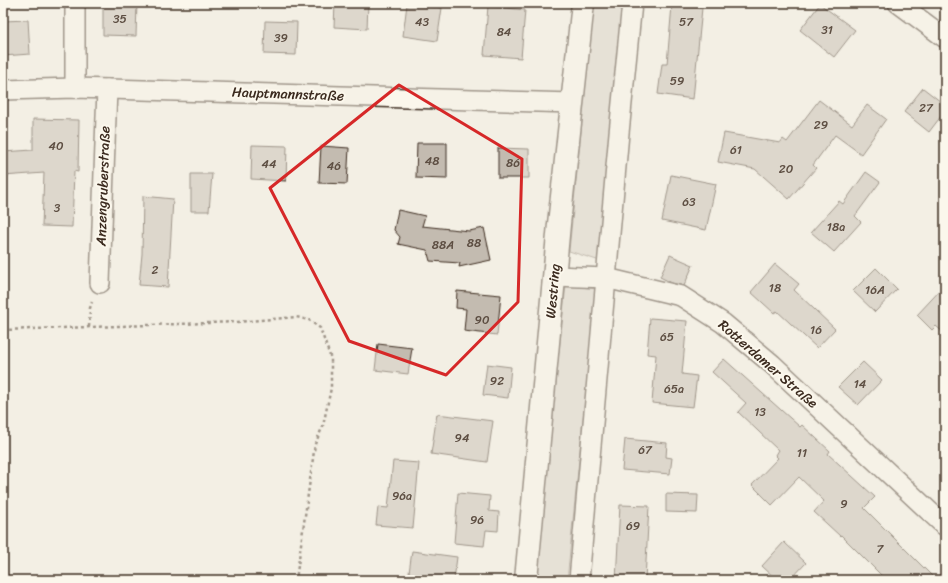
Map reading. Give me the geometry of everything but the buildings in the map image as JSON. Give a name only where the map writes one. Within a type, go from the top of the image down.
[{"type":"street","points":[[74,88],[75,3]]},
{"type":"street","name":"Westring","points":[[526,580],[559,224],[583,3]]},
{"type":"street","points":[[579,580],[632,3]]},
{"type":"street","points":[[898,3],[945,38]]},
{"type":"street","name":"Hauptmannstraße","points":[[3,90],[74,88],[573,103]]},
{"type":"street","name":"Anzengruberstraße","points":[[100,283],[107,89]]},
{"type":"street","name":"Rotterdamer Straße","points":[[555,276],[606,278],[681,296],[724,323],[772,364],[945,526]]},
{"type":"path","points":[[89,327],[90,308],[100,283]]},
{"type":"path","points":[[3,330],[237,322],[296,317],[310,320],[320,328],[331,359],[331,388],[324,426],[315,444],[296,580]]},
{"type":"highlighted area","points":[[399,85],[522,159],[518,302],[446,375],[349,341],[270,188]]},
{"type":"shaded area","points":[[594,3],[622,3],[600,261],[569,251]]},
{"type":"shaded area","points":[[566,285],[596,289],[567,580],[535,580]]}]
